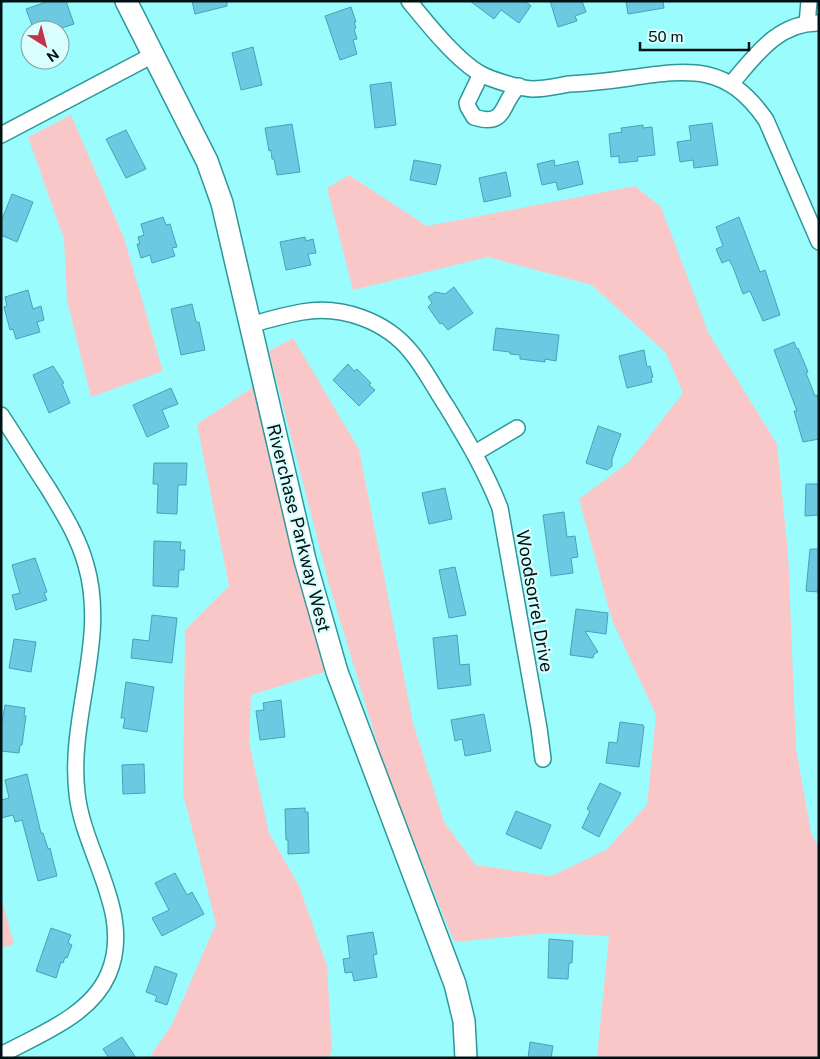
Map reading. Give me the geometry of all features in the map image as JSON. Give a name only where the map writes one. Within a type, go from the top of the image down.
[{"type":"street","name":"Riverchase Parkway West","points":[[126,1],[207,161],[215,181],[228,225],[304,560],[337,672],[455,984],[464,1021],[466,1058]]},
{"type":"street","points":[[409,1],[438,35],[481,74],[530,89],[552,88],[687,71],[701,73],[731,84],[747,96],[766,120],[819,242]]},
{"type":"street","points":[[731,84],[769,41],[782,32],[813,24],[809,1]]},
{"type":"street","points":[[1,135],[153,55]]},
{"type":"street","points":[[481,74],[468,107],[474,117],[485,121],[495,119],[500,115],[512,92],[519,86]]},
{"type":"street","name":"Woodsorrel Drive","points":[[250,325],[286,315],[316,311],[338,312],[371,320],[394,334],[411,352],[475,453],[493,488],[500,508],[543,759]]},
{"type":"street","points":[[1,415],[73,528],[87,567],[93,608],[92,634],[76,742],[75,775],[83,826],[110,904],[116,939],[114,956],[107,976],[88,1004],[54,1026],[1,1055]]},
{"type":"street","points":[[475,453],[517,428]]},
{"type":"shaded area","points":[[71,115],[124,238],[163,371],[91,397],[67,300],[64,239],[28,137]]},
{"type":"shaded area","points":[[349,175],[427,226],[635,186],[661,207],[709,334],[777,444],[788,553],[796,748],[811,833],[819,849],[819,1058],[600,1058],[597,1055],[609,936],[549,933],[454,942],[386,772],[329,584],[269,351],[293,338],[359,449],[413,723],[444,822],[476,865],[551,876],[606,850],[647,805],[656,715],[612,620],[579,499],[629,462],[683,393],[666,353],[592,285],[488,257],[353,290],[327,188]]},
{"type":"shaded area","points":[[255,386],[289,544],[328,671],[251,695],[249,742],[269,833],[299,886],[327,966],[332,1051],[328,1058],[149,1058],[172,1024],[216,924],[183,793],[185,630],[229,586],[197,424]]},
{"type":"shaded area","points":[[1,897],[14,944],[1,948]]},
{"type":"building","points":[[49,1],[66,1],[74,24],[70,25],[70,20],[30,20],[26,9]]},
{"type":"building","points":[[192,1],[227,1],[227,6],[195,14]]},
{"type":"building","points":[[470,1],[525,1],[531,6],[519,23],[501,10],[494,19]]},
{"type":"building","points":[[550,1],[582,1],[586,12],[575,16],[577,21],[558,27]]},
{"type":"building","points":[[626,1],[663,1],[664,8],[628,14]]},
{"type":"building","points":[[351,7],[356,22],[354,22],[356,28],[354,29],[357,39],[353,40],[357,54],[340,60],[325,16]]},
{"type":"building","points":[[253,47],[262,85],[241,90],[232,53]]},
{"type":"building","points":[[391,82],[396,125],[375,128],[370,85]]},
{"type":"building","points":[[712,123],[718,165],[694,168],[693,160],[680,162],[677,142],[691,140],[689,126]]},
{"type":"building","points":[[292,124],[300,172],[277,175],[271,150],[269,151],[265,128]]},
{"type":"building","points":[[643,125],[643,128],[652,127],[655,155],[637,157],[638,161],[619,163],[619,156],[611,157],[609,134],[622,132],[621,128]]},
{"type":"building","points":[[126,130],[146,169],[126,178],[106,139]]},
{"type":"building","points":[[414,160],[441,165],[436,185],[410,180]]},
{"type":"building","points":[[554,160],[555,166],[578,161],[583,184],[558,190],[556,182],[542,185],[537,164]]},
{"type":"building","points":[[506,172],[511,196],[484,202],[479,178]]},
{"type":"building","points":[[12,194],[33,202],[17,242],[1,235],[1,222]]},
{"type":"building","points":[[163,217],[166,225],[170,224],[177,247],[172,248],[175,256],[152,263],[150,255],[141,258],[137,244],[140,244],[138,237],[144,235],[141,224]]},
{"type":"building","points":[[739,217],[760,272],[765,270],[780,315],[763,321],[750,291],[743,294],[729,260],[722,263],[716,249],[723,246],[716,227]]},
{"type":"building","points":[[305,237],[306,241],[313,239],[316,253],[308,254],[311,265],[286,270],[280,242]]},
{"type":"building","points":[[454,287],[473,313],[448,330],[442,323],[440,324],[428,307],[432,303],[428,297],[435,292],[445,294]]},
{"type":"building","points":[[28,290],[33,309],[41,306],[44,320],[37,322],[40,332],[16,339],[13,329],[10,330],[4,307],[7,306],[5,297]]},
{"type":"building","points":[[192,304],[196,322],[199,322],[205,350],[181,355],[171,309]]},
{"type":"building","points":[[496,328],[559,335],[556,361],[545,359],[545,362],[520,359],[520,355],[493,350]]},
{"type":"building","points":[[794,342],[808,372],[806,373],[815,396],[817,395],[819,404],[819,439],[803,442],[794,411],[797,411],[774,350]]},
{"type":"building","points":[[644,350],[647,367],[650,366],[653,377],[651,378],[652,382],[627,388],[619,356]]},
{"type":"building","points":[[348,364],[354,371],[357,369],[371,383],[369,385],[375,390],[359,406],[333,380]]},
{"type":"building","points":[[53,366],[64,383],[62,384],[70,403],[49,413],[33,375]]},
{"type":"building","points":[[171,388],[178,404],[162,410],[169,427],[147,437],[133,405]]},
{"type":"building","points":[[598,426],[621,434],[612,459],[612,466],[607,470],[586,463]]},
{"type":"building","points":[[154,463],[187,463],[186,485],[178,485],[177,514],[157,513],[158,484],[153,484]]},
{"type":"building","points":[[806,484],[819,484],[819,515],[805,516]]},
{"type":"building","points":[[445,488],[452,519],[429,524],[422,493]]},
{"type":"building","points":[[564,512],[567,537],[575,536],[578,557],[571,558],[573,573],[551,576],[543,515]]},
{"type":"building","points":[[154,541],[181,542],[180,550],[185,550],[184,570],[179,570],[178,587],[153,586]]},
{"type":"building","points":[[810,549],[819,549],[819,592],[806,591]]},
{"type":"building","points":[[35,558],[47,592],[44,593],[47,600],[16,610],[12,595],[20,593],[12,565]]},
{"type":"building","points":[[455,567],[466,615],[449,618],[439,570]]},
{"type":"building","points":[[576,609],[608,613],[606,634],[585,631],[598,652],[594,654],[593,658],[570,655]]},
{"type":"building","points":[[152,615],[177,618],[172,663],[131,658],[133,639],[149,641]]},
{"type":"building","points":[[457,635],[460,665],[469,664],[471,685],[438,689],[433,638]]},
{"type":"building","points":[[14,639],[36,642],[31,672],[9,668]]},
{"type":"building","points":[[126,682],[154,687],[147,732],[123,728],[125,718],[121,718]]},
{"type":"building","points":[[281,700],[285,737],[260,740],[256,711],[264,710],[263,703]]},
{"type":"building","points":[[5,705],[25,708],[24,716],[26,716],[19,753],[1,751],[1,728]]},
{"type":"building","points":[[484,714],[491,751],[465,756],[462,739],[455,741],[451,720]]},
{"type":"building","points":[[620,722],[643,725],[644,727],[639,767],[606,763],[609,742],[617,743]]},
{"type":"building","points":[[144,764],[145,793],[123,794],[122,765]]},
{"type":"building","points":[[27,774],[41,833],[43,833],[48,849],[50,848],[57,876],[38,881],[22,820],[15,822],[13,815],[1,818],[1,800],[9,798],[5,780]]},
{"type":"building","points":[[600,783],[621,793],[599,837],[582,828],[590,811],[587,809]]},
{"type":"building","points":[[305,808],[305,812],[308,812],[309,853],[288,854],[285,809]]},
{"type":"building","points":[[516,811],[551,825],[541,849],[506,834]]},
{"type":"building","points":[[175,873],[187,895],[192,892],[204,914],[162,936],[152,918],[169,910],[155,883]]},
{"type":"building","points":[[51,928],[71,935],[68,943],[72,945],[67,958],[65,957],[63,963],[61,962],[56,978],[36,971]]},
{"type":"building","points":[[373,932],[377,954],[373,955],[377,977],[354,981],[352,972],[345,973],[343,959],[350,958],[347,936]]},
{"type":"building","points":[[549,939],[573,941],[572,963],[569,963],[568,979],[548,978]]},
{"type":"building","points":[[155,966],[177,974],[167,1005],[155,1001],[157,996],[146,992]]},
{"type":"building","points":[[122,1037],[136,1058],[109,1058],[103,1049]]},
{"type":"building","points":[[530,1042],[553,1046],[551,1058],[528,1058]]}]
